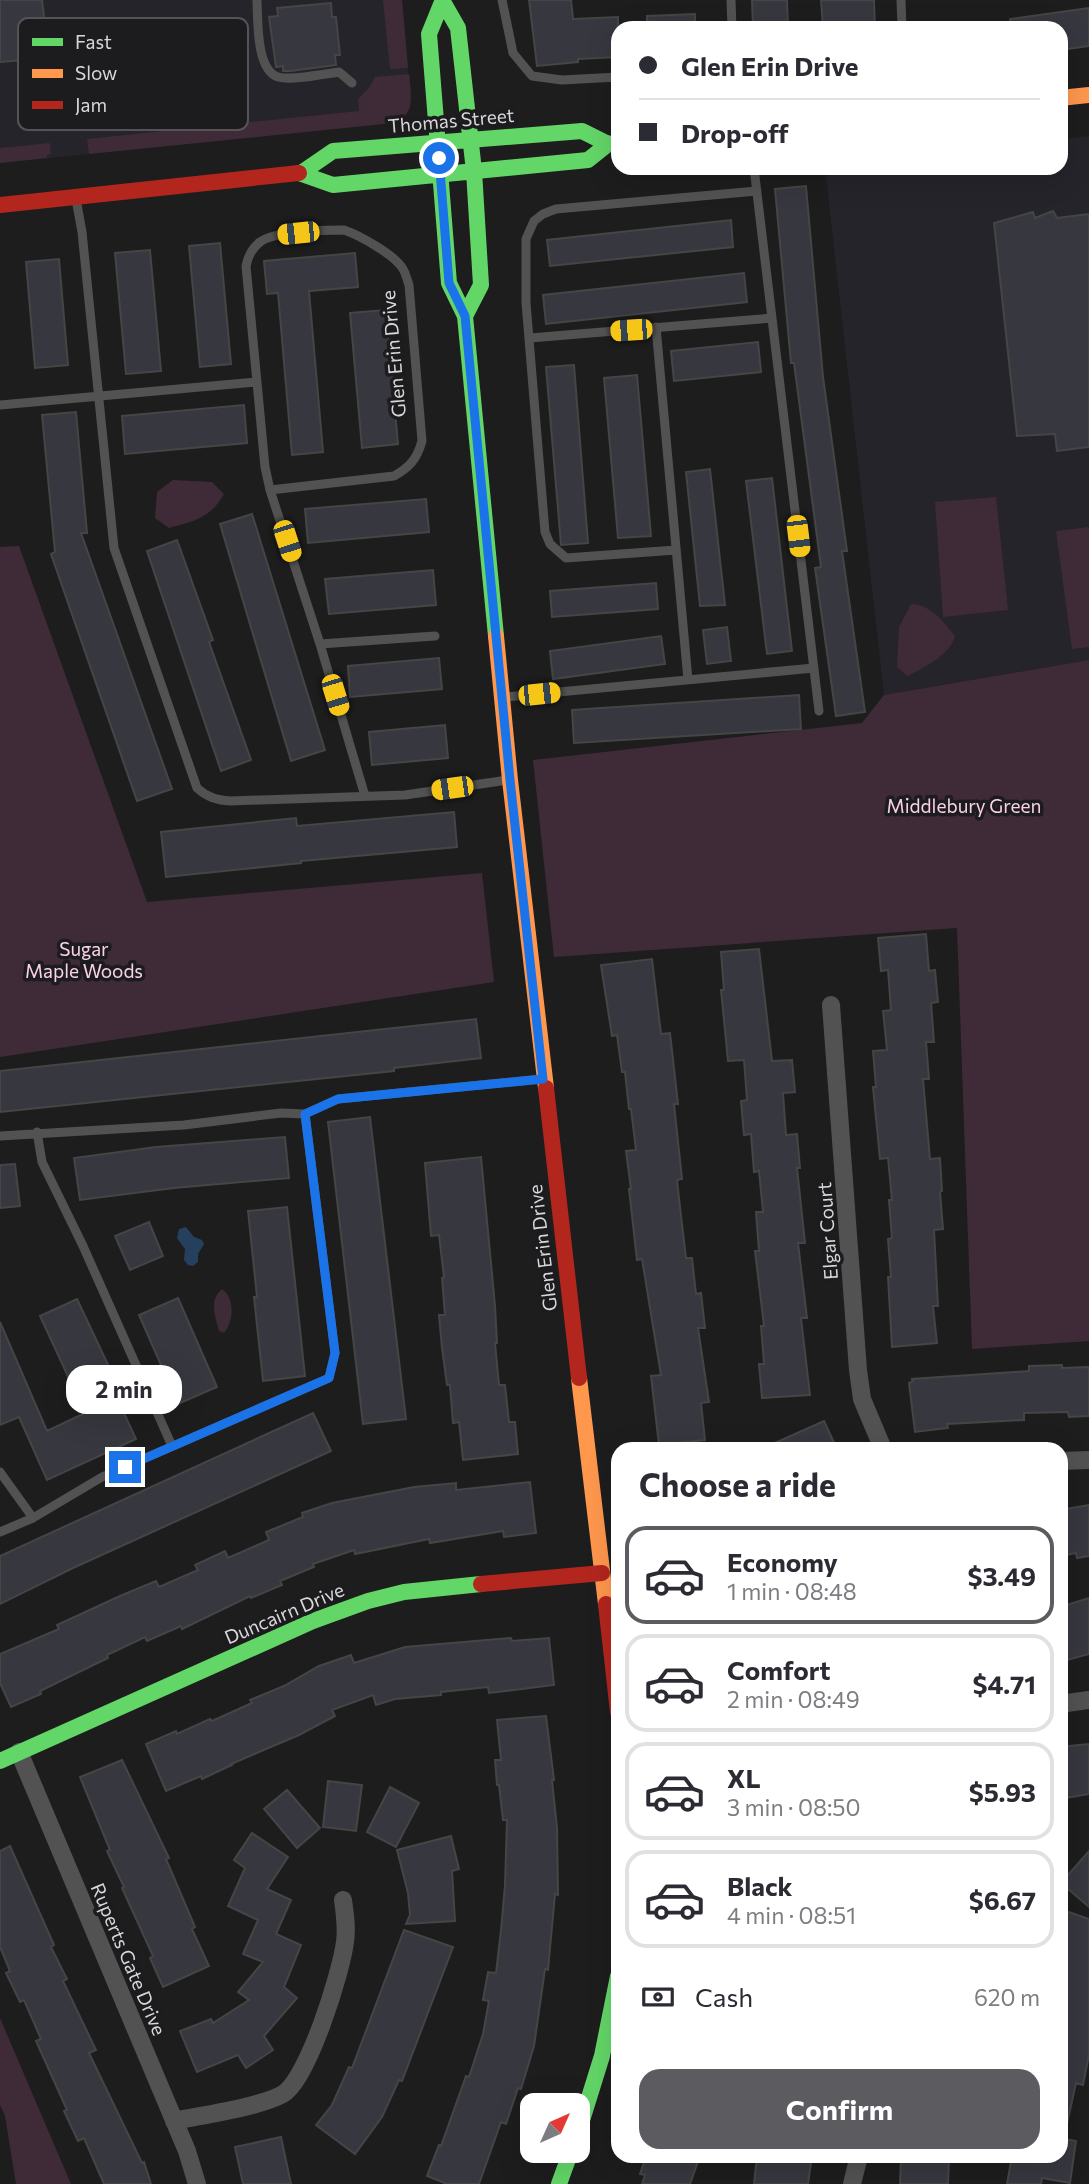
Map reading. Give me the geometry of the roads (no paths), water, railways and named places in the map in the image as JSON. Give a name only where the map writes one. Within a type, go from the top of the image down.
[{"type":"street","name":"Glen Erin Drive","points":[[442,1],[458,27],[474,171],[481,285],[465,316]]},
{"type":"street","name":"Glen Erin Drive","points":[[442,1],[429,34],[449,283],[465,316],[510,780],[543,1079],[610,1573]]},
{"type":"street","points":[[1068,97],[1089,95]]},
{"type":"street","name":"Thomas Street","points":[[301,173],[332,151],[582,131],[611,142]]},
{"type":"street","name":"Thomas Street","points":[[0,205],[301,173],[333,185],[588,160],[611,144]]},
{"type":"street","name":"Elgar Court","points":[[831,1005],[858,1370],[862,1399],[880,1442]]},
{"type":"street","points":[[1068,1461],[1089,1460]]},
{"type":"street","name":"Duncairn Drive","points":[[0,1761],[313,1621],[368,1601],[404,1592],[610,1573]]},
{"type":"street","points":[[1068,1703],[1089,1700]]},
{"type":"street","name":"Ruperts Gate Drive","points":[[19,1752],[187,2151],[197,2184]]},
{"type":"street","points":[[174,2121],[267,2100],[284,2093],[294,2084],[309,2058],[341,1964],[346,1921],[343,1900]]},
{"type":"street","points":[[590,2096],[611,2017]]},
{"type":"street","points":[[559,2184],[567,2163]]},
{"type":"street","points":[[852,2184],[857,2163]]},
{"type":"lane","points":[[502,0],[513,53],[532,76],[562,80],[611,77]]},
{"type":"lane","points":[[731,0],[732,21]]},
{"type":"lane","points":[[901,0],[902,21]]},
{"type":"lane","points":[[257,1],[262,60],[271,72],[281,78],[339,72],[352,83]]},
{"type":"lane","points":[[755,175],[819,711]]},
{"type":"lane","points":[[677,550],[566,558],[550,544],[545,532],[526,303],[526,239],[534,221],[556,209],[757,191]]},
{"type":"lane","points":[[75,197],[82,232],[114,548],[197,788],[219,800],[405,795],[510,780]]},
{"type":"lane","name":"Glen Erin Drive","points":[[270,490],[394,476],[408,469],[418,457],[422,441],[409,285],[398,261],[355,233],[344,230],[271,237],[257,244],[248,257],[247,266],[265,467],[270,490],[365,796]]},
{"type":"lane","points":[[530,338],[772,318]]},
{"type":"lane","points":[[656,327],[688,680]]},
{"type":"lane","points":[[0,405],[257,382]]},
{"type":"lane","points":[[320,644],[435,636]]},
{"type":"lane","points":[[503,697],[814,668]]},
{"type":"lane","points":[[0,1136],[184,1125],[281,1113],[305,1114],[338,1099],[543,1079]]},
{"type":"lane","points":[[0,1532],[33,1518],[102,1477],[329,1378],[335,1353],[305,1114]]},
{"type":"lane","points":[[37,1132],[41,1162],[83,1246],[172,1446]]},
{"type":"lane","points":[[0,1472],[33,1518]]},
{"type":"water","points":[[186,1227],[204,1244],[198,1254],[198,1262],[193,1266],[184,1260],[185,1249],[177,1238],[179,1229]]},
{"type":"park label","name":"Middlebury Green","points":[[964,805]]},
{"type":"park label","name":"Sugar Maple Woods","points":[[84,959]]}]
